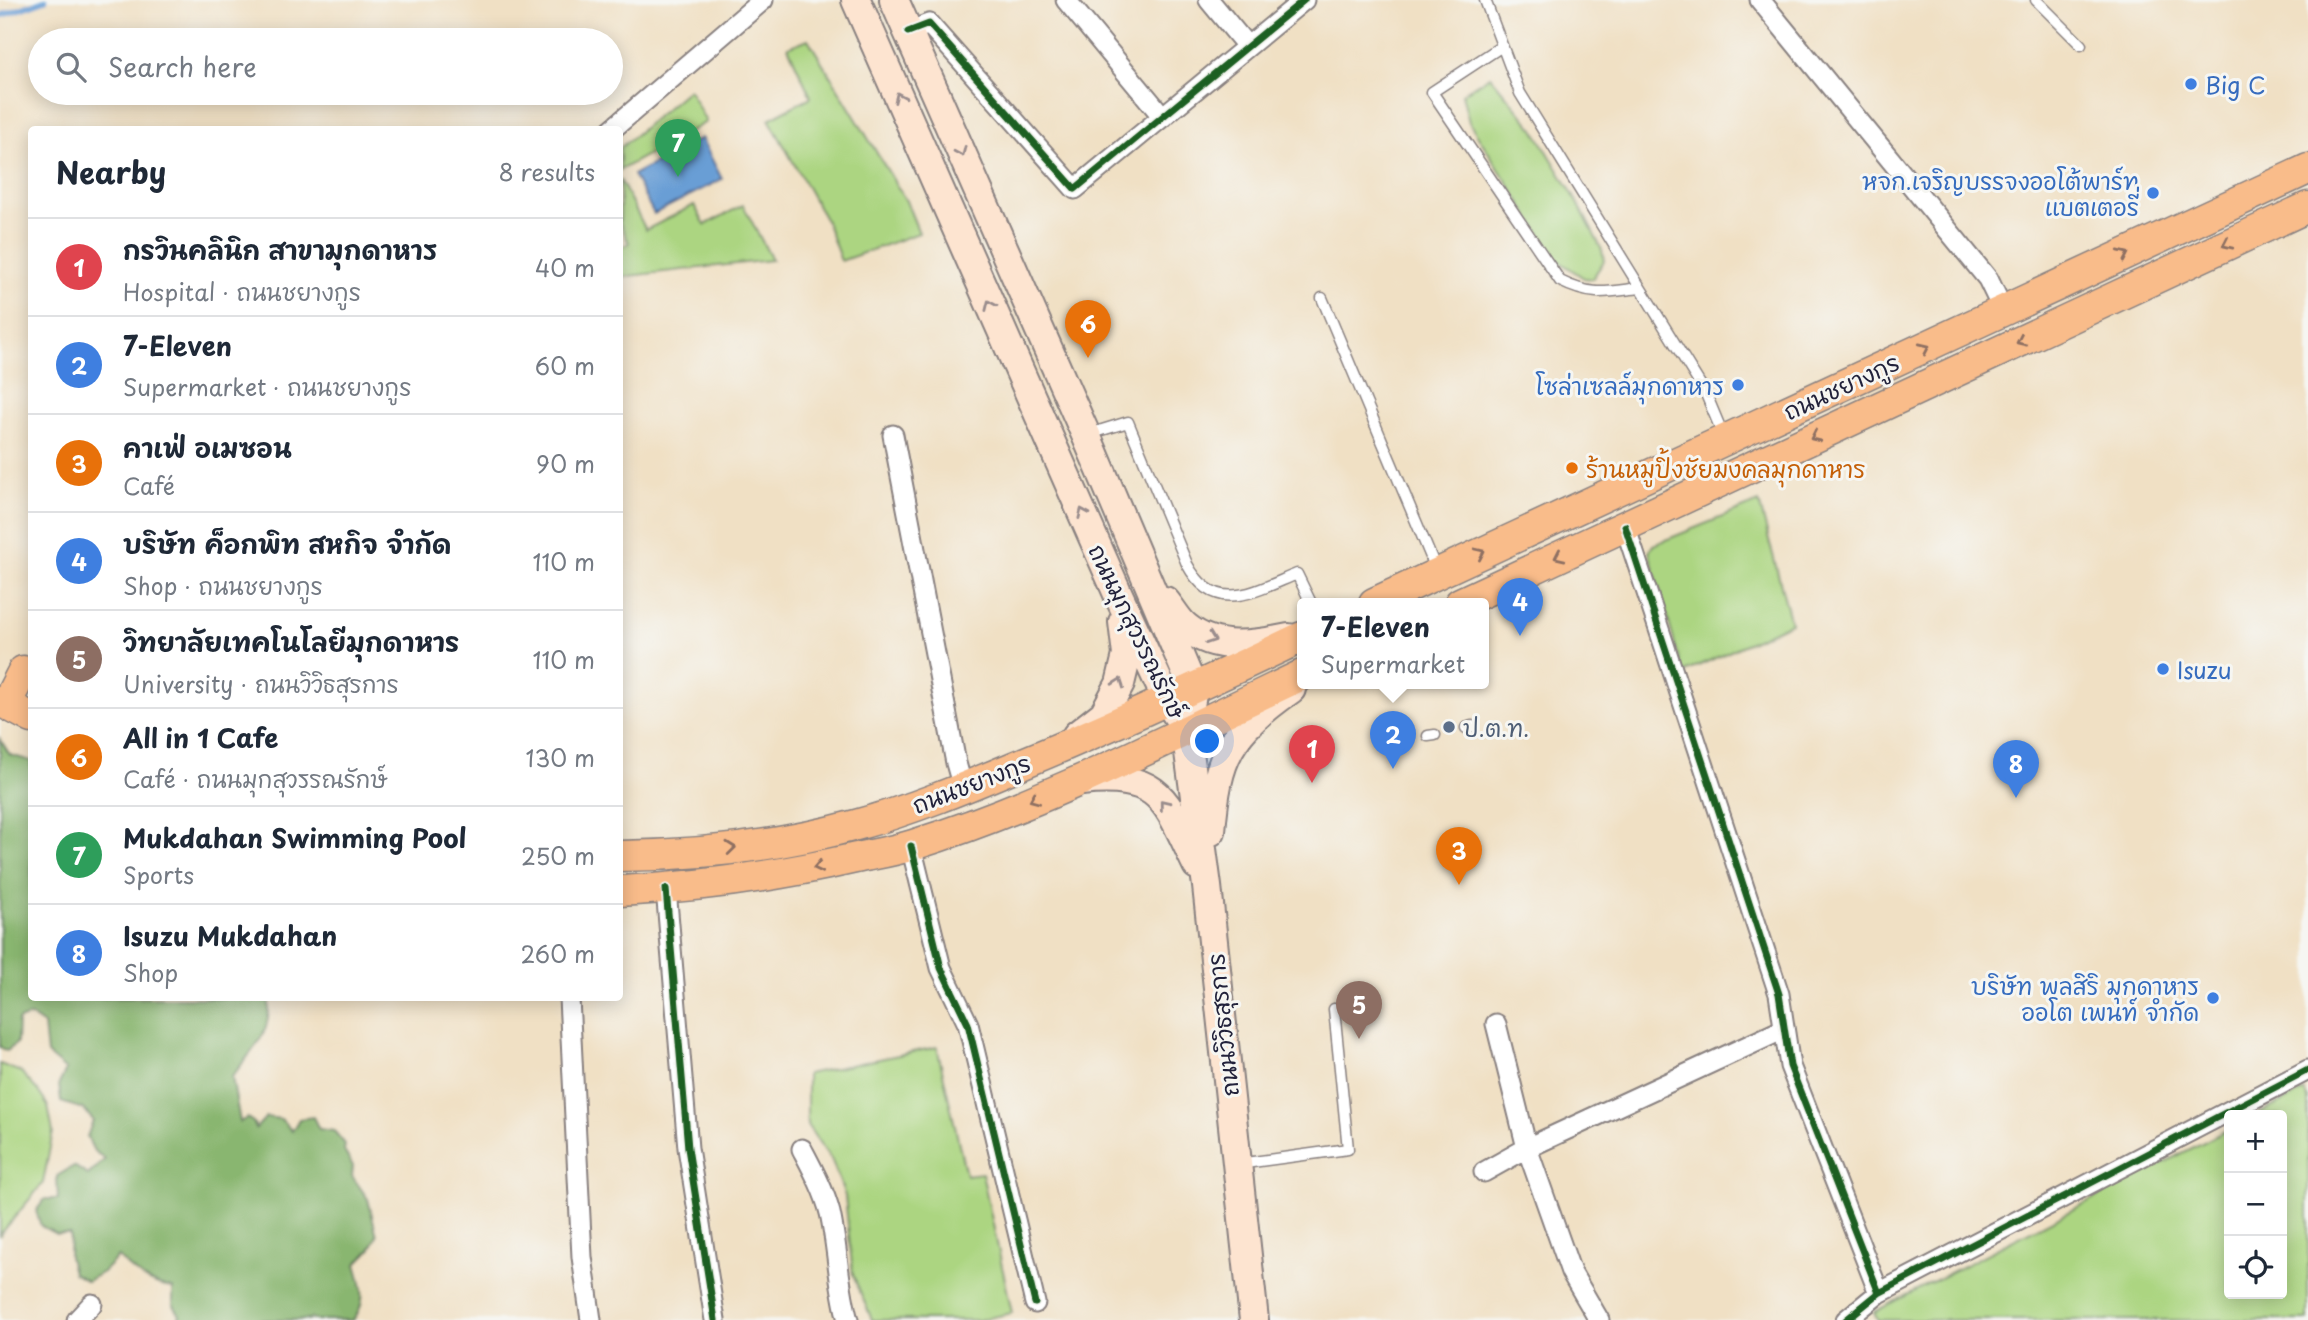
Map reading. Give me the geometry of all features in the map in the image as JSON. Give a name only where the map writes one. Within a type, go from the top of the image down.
[{"type":"main road","name":"ถนนมุกสุวรรณรักษ์","points":[[856,0],[1118,594],[1180,694]]},
{"type":"main road","name":"ถนนมุกสุวรรณรักษ์","points":[[894,0],[1146,576],[1180,694],[1186,730]]},
{"type":"main road","name":"ถนนชยางกูร","points":[[1384,598],[2308,169]]},
{"type":"main road","points":[[2274,184],[2298,211]]},
{"type":"main road","name":"ถนนชยางกูร","points":[[1471,598],[2298,211]]},
{"type":"main road","points":[[964,245],[996,232]]},
{"type":"main road","points":[[1146,576],[1186,627],[1207,639],[1232,646],[1297,637]]},
{"type":"main road","points":[[1058,749],[1104,714],[1120,684],[1127,655],[1118,594]]},
{"type":"main road","name":"ถนนชยางกูร","points":[[623,856],[663,856],[743,847],[812,836],[858,825],[964,788],[1058,749],[1297,638]]},
{"type":"main road","points":[[13,708],[18,668]]},
{"type":"main road","name":"ถนนชยางกูร","points":[[623,891],[746,880],[911,846],[1075,782],[1297,678]]},
{"type":"main road","points":[[1207,886],[1214,795],[1220,767],[1238,734],[1263,709],[1297,685]]},
{"type":"main road","name":"ถนนวิวิธสุรการ","points":[[1186,730],[1207,886],[1254,1320]]},
{"type":"main road","points":[[1075,782],[1108,778],[1129,780],[1150,787],[1171,811],[1207,886]]},
{"type":"street","points":[[616,126],[763,0]]},
{"type":"street","points":[[1066,0],[1163,117]]},
{"type":"street","points":[[1209,0],[1247,46]]},
{"type":"street","points":[[908,33],[929,24],[1075,189],[1304,0]]},
{"type":"street","points":[[1760,0],[1988,279],[2004,312]]},
{"type":"street","points":[[893,435],[956,763],[964,788]]},
{"type":"street","points":[[1625,526],[1779,995],[1790,1066],[1879,1293]]},
{"type":"street","points":[[911,846],[941,968],[968,1024],[1035,1303]]},
{"type":"street","points":[[666,889],[688,1148],[715,1320]]},
{"type":"street","points":[[569,1001],[582,1257],[592,1320]]},
{"type":"street","points":[[1496,1024],[1527,1148],[1571,1272],[1599,1320]]},
{"type":"street","points":[[1484,1172],[1527,1148],[1784,1029]]},
{"type":"street","points":[[1846,1320],[1879,1293],[2308,1070]]},
{"type":"street","points":[[802,1149],[821,1186],[830,1214],[841,1295],[848,1320]]},
{"type":"street","points":[[77,1320],[92,1304]]},
{"type":"lane","points":[[1485,0],[1520,93],[1706,394],[1725,439]]},
{"type":"lane","points":[[2036,0],[2081,45]]},
{"type":"lane","points":[[1502,46],[1432,92],[1560,281],[1596,294],[1640,288]]},
{"type":"lane","points":[[1322,298],[1437,573]]},
{"type":"lane","points":[[1086,435],[1128,422],[1187,564],[1204,587],[1217,594],[1232,597],[1247,595],[1297,573],[1309,598]]},
{"type":"lane","points":[[1237,1164],[1348,1149],[1334,1009]]},
{"type":"green space","points":[[808,39],[906,201],[919,233],[841,261],[826,221],[769,119],[811,97],[788,47]]},
{"type":"green space","points":[[1490,76],[1534,129],[1578,203],[1602,250],[1604,261],[1592,279],[1584,278],[1557,260],[1469,122],[1462,94]]},
{"type":"green space","points":[[689,89],[706,122],[623,168],[623,145]]},
{"type":"green space","points":[[623,186],[646,230],[694,205],[705,225],[743,205],[772,260],[623,277],[623,246],[629,243],[623,230]]},
{"type":"green space","points":[[1759,502],[1791,623],[1683,673],[1649,552],[1653,545]]},
{"type":"green space","points":[[0,739],[10,755],[28,760],[28,1001],[269,1001],[264,1033],[232,1077],[240,1122],[247,1118],[256,1128],[266,1117],[281,1119],[292,1131],[299,1119],[313,1117],[319,1129],[334,1131],[345,1144],[344,1151],[353,1166],[352,1176],[368,1199],[377,1236],[370,1250],[356,1264],[362,1286],[362,1300],[353,1320],[178,1320],[180,1315],[173,1304],[173,1288],[149,1281],[118,1257],[103,1272],[87,1281],[73,1273],[69,1257],[70,1234],[56,1234],[41,1226],[36,1211],[45,1199],[58,1199],[57,1176],[74,1166],[88,1175],[105,1159],[94,1151],[87,1137],[93,1120],[83,1109],[61,1102],[59,1084],[66,1070],[47,1054],[44,1025],[31,1016],[18,1020],[17,1043],[7,1051],[0,1047]]},
{"type":"green space","points":[[937,1047],[966,1175],[982,1173],[1012,1313],[979,1320],[872,1320],[853,1275],[845,1196],[832,1161],[807,1125],[807,1074]]},
{"type":"green space","points":[[0,1064],[21,1072],[38,1091],[48,1106],[53,1132],[43,1183],[0,1235]]},
{"type":"green space","points":[[2304,1091],[2308,1099],[2308,1320],[1878,1320],[1874,1312],[2224,1132],[2224,1299],[2287,1299],[2287,1110],[2266,1110]]},
{"type":"water","points":[[701,138],[722,179],[654,214],[633,175]]},
{"type":"waterway","points":[[0,16],[45,0]]},
{"type":"cycle path","points":[[908,32],[929,24],[1075,189],[1304,0]]},
{"type":"cycle path","points":[[1625,526],[1779,994],[1790,1066],[1879,1293]]},
{"type":"cycle path","points":[[911,846],[941,968],[968,1024],[1035,1303]]},
{"type":"cycle path","points":[[666,889],[688,1148],[715,1320]]},
{"type":"cycle path","points":[[1846,1320],[1879,1293],[2308,1070]]},
{"type":"place","name":"Big C","points":[[2191,84]]},
{"type":"place","name":"Mukdahan Swimming Pool","points":[[678,177]]},
{"type":"place","name":"หจก.เจริญบรรจงออโต้พาร์ท แบตเตอรี่","points":[[2153,193]]},
{"type":"place","name":"All in 1 Cafe","points":[[1088,358]]},
{"type":"place","name":"โซล่าเซลล์มุกดาหาร","points":[[1738,385]]},
{"type":"place","name":"ร้านหมูปิ้งชัยมงคลมุกดาหาร","points":[[1572,468]]},
{"type":"place","name":"บริษัท ค็อกพิท สหกิจ จำกัด","points":[[1520,636]]},
{"type":"place","name":"Isuzu","points":[[2163,669]]},
{"type":"place","name":"ป.ต.ท.","points":[[1449,727]]},
{"type":"place","name":"7-Eleven","points":[[1393,769]]},
{"type":"place","name":"กรวินคลินิก สาขามุกดาหาร","points":[[1312,783]]},
{"type":"place","name":"Isuzu Mukdahan","points":[[2016,798]]},
{"type":"place","name":"คาเฟ่ อเมซอน","points":[[1459,885]]},
{"type":"place","name":"บริษัท พลสิริ มุกดาหาร ออโต เพนท์ จำกัด","points":[[2213,998]]},
{"type":"place","name":"วิทยาลัยเทคโนโลยีมุกดาหาร","points":[[1359,1039]]}]
